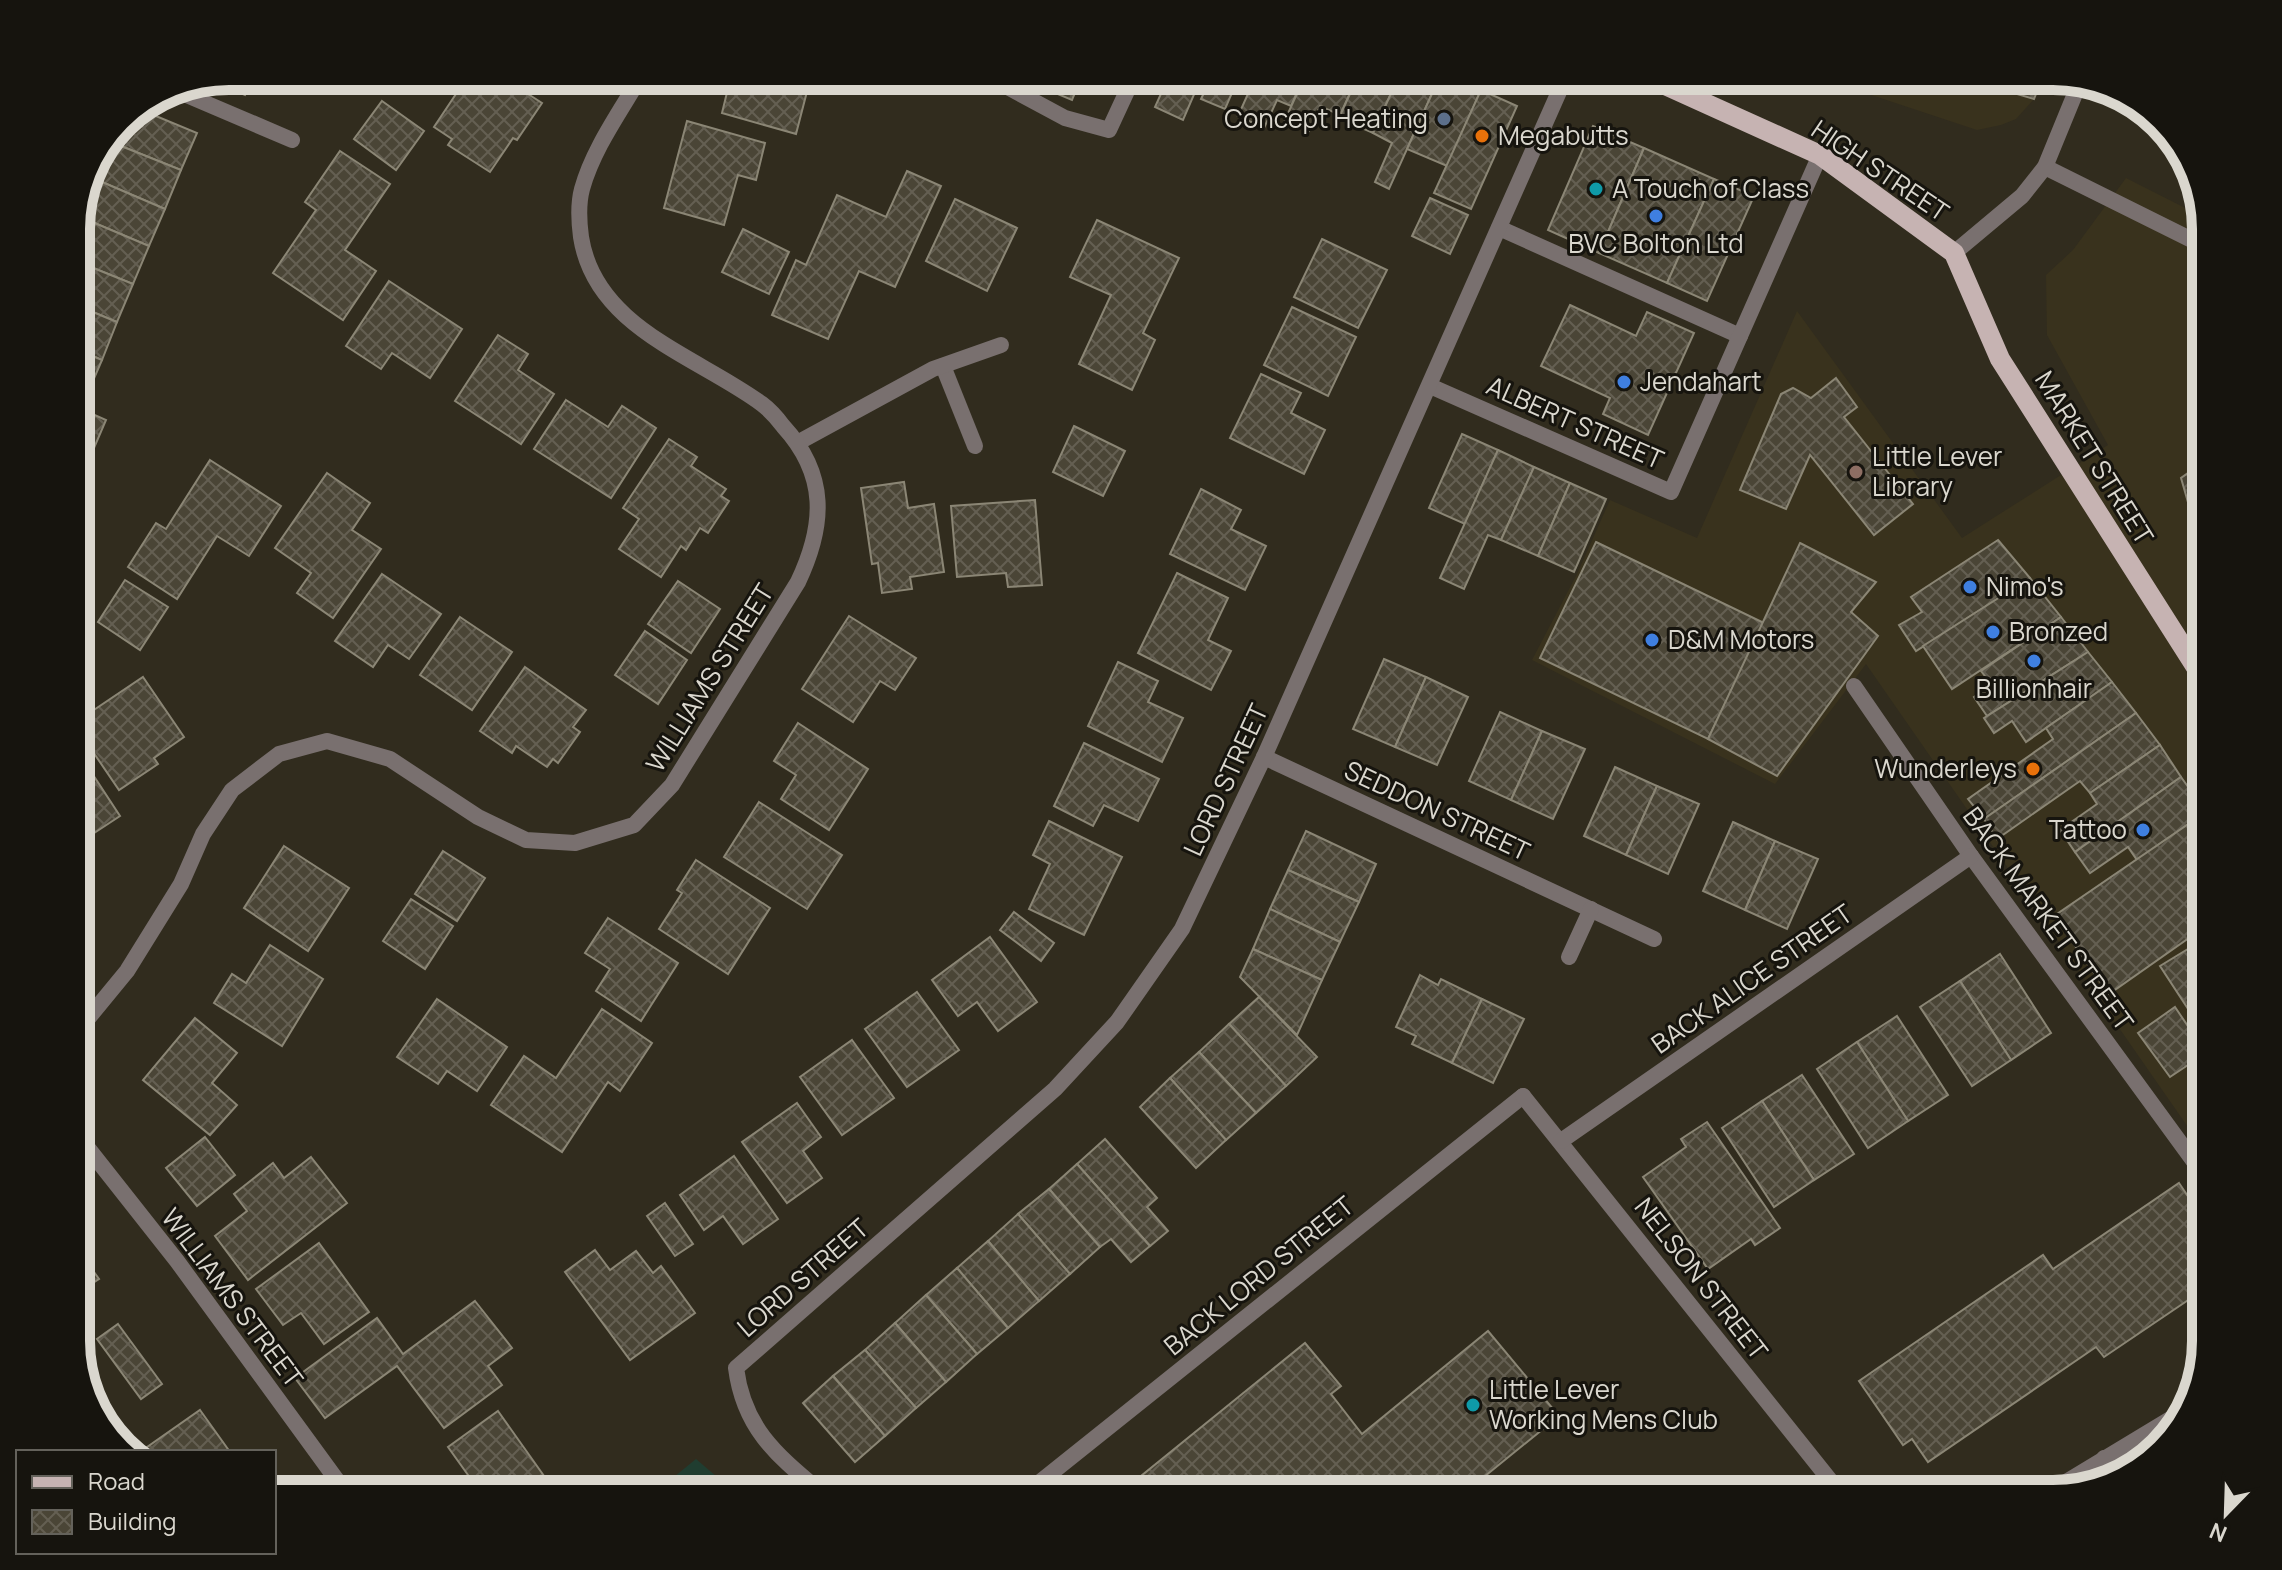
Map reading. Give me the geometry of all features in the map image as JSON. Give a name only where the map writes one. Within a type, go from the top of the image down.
[{"type":"main road","name":"HIGH STREET","points":[[1676,90],[1820,155],[1954,253]]},
{"type":"main road","name":"MARKET STREET","points":[[1954,253],[2000,359],[2192,661]]},
{"type":"street","name":"WILLIAMS STREET","points":[[90,1016],[127,971],[181,884],[203,834],[232,790],[279,754],[327,741],[390,759],[478,817],[526,840],[575,843],[634,825],[672,785],[798,582],[812,554],[819,521],[818,493],[799,442],[764,405],[645,332],[620,311],[595,282],[584,252],[579,222],[582,190],[596,153],[633,90]]},
{"type":"street","points":[[1013,90],[1065,118],[1109,130],[1128,90]]},
{"type":"street","name":"LORD STREET","points":[[807,1480],[782,1459],[755,1427],[740,1396],[736,1368],[1055,1089],[1117,1022],[1182,929],[1264,757],[1560,90]]},
{"type":"street","points":[[1954,253],[2022,196],[2045,167],[2076,92]]},
{"type":"street","points":[[190,97],[292,140]]},
{"type":"street","name":"ALBERT STREET","points":[[1430,386],[1671,492],[1820,155]]},
{"type":"street","points":[[2045,167],[2192,240]]},
{"type":"street","points":[[1499,228],[1740,336]]},
{"type":"street","points":[[799,442],[943,366],[1001,345]]},
{"type":"street","points":[[943,366],[975,446]]},
{"type":"street","name":"BACK MARKET STREET","points":[[1854,686],[1971,856],[2192,1159]]},
{"type":"street","name":"SEDDON STREET","points":[[1264,757],[1654,939]]},
{"type":"street","name":"BACK ALICE STREET","points":[[1561,1141],[1971,856]]},
{"type":"street","points":[[1569,957],[1591,909]]},
{"type":"street","name":"NELSON STREET","points":[[1523,1096],[1830,1480]]},
{"type":"street","name":"BACK LORD STREET","points":[[1043,1480],[1523,1096]]},
{"type":"street","name":"WILLIAMS STREET","points":[[90,1151],[177,1261],[337,1480]]},
{"type":"street","points":[[2072,1478],[2167,1421]]},
{"type":"street","points":[[2104,1458],[2110,1468]]},
{"type":"shaded area","points":[[1856,90],[2038,90],[2034,99],[2016,119],[1977,130]]},
{"type":"shaded area","points":[[2126,178],[2191,211],[2192,1133],[1866,664],[1775,784],[1532,660],[1577,574],[1610,500],[1697,538],[1797,311],[1962,538],[2108,445],[2047,335],[2046,275],[2073,250]]},
{"type":"green space","points":[[696,1459],[721,1480],[670,1480]]},
{"type":"building","points":[[459,90],[522,90],[542,103],[490,172],[448,145],[452,139],[434,127]]},
{"type":"building","points":[[728,90],[807,90],[796,134],[722,113]]},
{"type":"building","points":[[1048,90],[1076,90],[1072,100]]},
{"type":"building","points":[[1163,90],[1196,90],[1183,120],[1155,107]]},
{"type":"building","points":[[1205,90],[1233,90],[1225,109],[1201,99]]},
{"type":"building","points":[[1250,90],[1298,90],[1291,106],[1277,100],[1264,128],[1238,116]]},
{"type":"building","points":[[1299,90],[1352,90],[1340,115],[1320,106],[1309,131],[1285,120]]},
{"type":"building","points":[[1352,90],[1393,90],[1373,133],[1339,118]]},
{"type":"building","points":[[1393,90],[1434,90],[1389,189],[1375,182],[1392,143],[1373,133]]},
{"type":"building","name":"Concept Heating","points":[[1434,90],[1481,90],[1447,166],[1407,149]]},
{"type":"building","name":"Megabutts","points":[[1481,90],[1517,106],[1471,209],[1434,193]]},
{"type":"building","points":[[2003,90],[2038,90],[2034,99]]},
{"type":"building","points":[[382,101],[424,131],[396,170],[354,139]]},
{"type":"building","points":[[151,114],[197,133],[181,170],[119,145]]},
{"type":"building","points":[[687,121],[765,143],[756,180],[738,175],[724,225],[664,208]]},
{"type":"building","name":"A Touch of Class","points":[[1593,126],[1644,148],[1599,253],[1548,230]]},
{"type":"building","points":[[119,145],[181,170],[165,209],[99,181]]},
{"type":"building","name":"BVC Bolton Ltd","points":[[1644,148],[1714,179],[1667,283],[1599,253]]},
{"type":"building","points":[[340,151],[390,184],[345,250],[376,271],[343,320],[273,273],[316,210],[305,202]]},
{"type":"building","points":[[907,171],[941,186],[895,287],[859,271],[828,339],[772,315],[796,260],[806,265],[837,195],[886,217]]},
{"type":"building","points":[[1714,179],[1754,196],[1707,301],[1667,283]]},
{"type":"building","points":[[99,181],[165,209],[149,246],[90,221]]},
{"type":"building","points":[[1430,198],[1468,215],[1450,254],[1412,236]]},
{"type":"building","points":[[955,199],[1017,228],[987,291],[926,261]]},
{"type":"building","points":[[1097,220],[1179,258],[1143,333],[1155,340],[1132,390],[1079,364],[1111,295],[1070,277]]},
{"type":"building","points":[[90,221],[149,246],[133,284],[90,267]]},
{"type":"building","points":[[743,229],[789,252],[769,294],[722,272]]},
{"type":"building","points":[[1322,239],[1387,270],[1358,328],[1294,297]]},
{"type":"building","points":[[90,267],[133,284],[117,322],[90,311]]},
{"type":"building","points":[[389,281],[462,329],[430,378],[392,353],[381,369],[346,346]]},
{"type":"building","name":"Jendahart","points":[[1570,305],[1636,336],[1647,312],[1694,333],[1648,435],[1603,414],[1610,398],[1541,366]]},
{"type":"building","points":[[1292,307],[1356,337],[1328,396],[1264,365]]},
{"type":"building","points":[[90,311],[117,322],[102,360],[90,355]]},
{"type":"building","points":[[498,335],[528,354],[518,370],[554,394],[521,444],[455,401]]},
{"type":"building","points":[[90,355],[102,360],[90,388]]},
{"type":"building","points":[[1261,374],[1301,393],[1291,413],[1325,430],[1304,474],[1230,438]]},
{"type":"building","name":"Little Lever Library","points":[[1836,378],[1857,407],[1844,417],[1913,504],[1874,535],[1810,455],[1786,509],[1740,490],[1781,394],[1793,388],[1811,398]]},
{"type":"building","points":[[566,400],[608,427],[622,406],[656,428],[611,498],[534,449]]},
{"type":"building","points":[[90,413],[106,420],[94,448],[90,446]]},
{"type":"building","points":[[1074,426],[1125,451],[1103,496],[1053,472]]},
{"type":"building","points":[[1462,434],[1498,450],[1465,524],[1429,508]]},
{"type":"building","points":[[669,439],[697,457],[691,466],[726,489],[721,496],[729,501],[708,533],[700,528],[686,550],[681,546],[661,577],[619,549],[639,519],[623,508]]},
{"type":"building","points":[[1498,450],[1534,467],[1501,540],[1488,535],[1464,589],[1440,578]]},
{"type":"building","points":[[210,460],[281,506],[249,556],[217,536],[177,599],[128,567],[156,523],[166,529]]},
{"type":"building","points":[[1534,467],[1570,483],[1538,556],[1501,540]]},
{"type":"building","points":[[2192,472],[2192,516],[2181,478]]},
{"type":"building","points":[[327,473],[370,503],[352,530],[381,549],[333,618],[297,593],[311,573],[275,548]]},
{"type":"building","points":[[904,482],[908,508],[934,504],[944,572],[910,577],[912,589],[882,593],[878,563],[872,564],[861,488]]},
{"type":"building","points":[[1570,483],[1606,499],[1574,572],[1538,556]]},
{"type":"building","points":[[1201,489],[1241,510],[1231,529],[1266,546],[1245,590],[1170,554]]},
{"type":"building","points":[[1035,500],[1042,585],[1008,587],[1006,573],[957,577],[951,506]]},
{"type":"building","name":"Nimo's","points":[[1998,540],[2030,578],[1916,651],[1899,625],[1922,612],[1911,597]]},
{"type":"building","name":"D&M Motors","points":[[1596,542],[1764,623],[1708,739],[1540,658]]},
{"type":"building","points":[[1800,543],[1876,582],[1851,612],[1878,636],[1777,776],[1708,739]]},
{"type":"building","points":[[1177,573],[1228,598],[1208,640],[1231,651],[1211,690],[1138,653]]},
{"type":"building","points":[[382,574],[441,614],[409,659],[388,645],[373,667],[335,641]]},
{"type":"building","name":"Bronzed","points":[[2030,578],[2061,617],[1952,689],[1923,646]]},
{"type":"building","points":[[125,580],[168,607],[140,650],[98,622]]},
{"type":"building","points":[[678,581],[720,609],[691,653],[648,624]]},
{"type":"building","points":[[849,616],[916,658],[895,690],[880,681],[853,722],[802,689]]},
{"type":"building","points":[[460,617],[512,652],[472,710],[420,675]]},
{"type":"building","name":"Billionhair","points":[[2061,617],[2088,652],[1987,716],[1974,697],[1992,685],[1981,671]]},
{"type":"building","points":[[645,631],[687,660],[658,704],[615,675]]},
{"type":"building","points":[[2088,652],[2112,682],[2026,742],[2012,721],[1994,733],[1984,718]]},
{"type":"building","points":[[1384,659],[1426,677],[1395,747],[1353,729]]},
{"type":"building","points":[[1118,662],[1158,681],[1148,702],[1183,718],[1162,762],[1088,726]]},
{"type":"building","points":[[525,667],[586,710],[573,727],[580,732],[558,763],[553,759],[547,767],[516,746],[512,753],[480,731]]},
{"type":"building","points":[[143,677],[184,737],[154,758],[158,764],[119,790],[90,748],[90,713]]},
{"type":"building","points":[[1426,677],[1468,697],[1437,765],[1395,747]]},
{"type":"building","name":"Wunderleys","points":[[2112,682],[2136,713],[1984,819],[1968,799],[2053,739],[2046,728]]},
{"type":"building","points":[[1500,712],[1542,731],[1511,800],[1469,781]]},
{"type":"building","points":[[2136,713],[2160,745],[2090,793],[2080,781],[1997,839],[1984,819]]},
{"type":"building","points":[[798,723],[868,769],[829,830],[781,799],[796,775],[774,761]]},
{"type":"building","points":[[1542,731],[1585,749],[1553,819],[1511,800]]},
{"type":"building","points":[[1084,743],[1159,779],[1138,821],[1104,805],[1093,826],[1054,806]]},
{"type":"building","points":[[2160,745],[2181,777],[2075,852],[2060,830],[2097,804],[2090,793]]},
{"type":"building","points":[[1615,767],[1657,786],[1626,855],[1584,836]]},
{"type":"building","points":[[90,770],[120,816],[90,836]]},
{"type":"building","name":"Tattoo","points":[[2181,777],[2192,792],[2192,822],[2137,860],[2128,847],[2090,873],[2075,852]]},
{"type":"building","points":[[1657,786],[1699,804],[1668,874],[1626,855]]},
{"type":"building","points":[[759,802],[842,855],[807,909],[724,857]]},
{"type":"building","points":[[1049,821],[1122,857],[1084,935],[1029,909],[1050,864],[1033,855]]},
{"type":"building","points":[[1733,822],[1775,841],[1745,910],[1703,891]]},
{"type":"building","points":[[2192,822],[2192,936],[2109,994],[2054,916]]},
{"type":"building","points":[[1306,831],[1376,864],[1359,902],[1288,870]]},
{"type":"building","points":[[1775,841],[1818,859],[1787,929],[1745,910]]},
{"type":"building","points":[[284,846],[349,888],[308,951],[244,908]]},
{"type":"building","points":[[443,851],[485,878],[457,921],[415,894]]},
{"type":"building","points":[[696,860],[770,908],[728,974],[659,929],[682,893],[677,890]]},
{"type":"building","points":[[1288,870],[1359,902],[1340,942],[1270,909]]},
{"type":"building","points":[[411,899],[453,926],[425,969],[383,941]]},
{"type":"building","points":[[1270,909],[1340,942],[1322,980],[1253,949]]},
{"type":"building","points":[[1014,912],[1054,943],[1041,961],[1000,930]]},
{"type":"building","points":[[608,918],[678,963],[641,1021],[596,991],[610,969],[585,953]]},
{"type":"building","points":[[990,937],[1037,1002],[998,1031],[977,1002],[958,1016],[932,980]]},
{"type":"building","points":[[270,945],[323,979],[282,1046],[214,1003],[232,974],[246,983]]},
{"type":"building","points":[[2192,947],[2192,1015],[2160,966]]},
{"type":"building","points":[[1253,949],[1322,980],[1297,1035],[1240,977]]},
{"type":"building","points":[[2000,954],[2051,1033],[2011,1060],[1960,981]]},
{"type":"building","points":[[1420,975],[1438,985],[1441,979],[1482,999],[1452,1063],[1412,1044],[1416,1036],[1396,1027]]},
{"type":"building","points":[[1960,981],[2011,1060],[1972,1086],[1920,1007]]},
{"type":"building","points":[[917,992],[959,1050],[907,1087],[865,1029]]},
{"type":"building","points":[[1259,997],[1317,1057],[1286,1086],[1229,1024]]},
{"type":"building","points":[[437,999],[507,1047],[477,1091],[447,1071],[438,1084],[397,1057]]},
{"type":"building","points":[[1482,999],[1524,1019],[1493,1083],[1452,1063]]},
{"type":"building","points":[[2175,1007],[2192,1032],[2192,1062],[2170,1077],[2138,1033]]},
{"type":"building","points":[[602,1009],[652,1043],[620,1091],[608,1082],[562,1152],[491,1105],[524,1056],[556,1078]]},
{"type":"building","points":[[1897,1016],[1948,1095],[1908,1121],[1857,1042]]},
{"type":"building","points":[[195,1018],[237,1053],[212,1083],[237,1105],[210,1135],[143,1080]]},
{"type":"building","points":[[1229,1024],[1286,1086],[1256,1113],[1199,1052]]},
{"type":"building","points":[[852,1040],[894,1098],[842,1135],[800,1077]]},
{"type":"building","points":[[1857,1042],[1908,1121],[1868,1148],[1817,1069]]},
{"type":"building","points":[[1199,1052],[1256,1113],[1226,1140],[1170,1078]]},
{"type":"building","points":[[1802,1075],[1854,1154],[1814,1180],[1762,1101]]},
{"type":"building","points":[[1170,1078],[1226,1140],[1196,1168],[1140,1107]]},
{"type":"building","points":[[1762,1101],[1814,1180],[1774,1207],[1722,1128]]},
{"type":"building","points":[[797,1103],[821,1137],[803,1151],[822,1178],[787,1203],[742,1142]]},
{"type":"building","points":[[1707,1122],[1780,1228],[1755,1245],[1751,1239],[1708,1269],[1643,1177],[1686,1147],[1681,1139]]},
{"type":"building","points":[[205,1137],[235,1175],[197,1206],[166,1168]]},
{"type":"building","points":[[1105,1139],[1157,1198],[1147,1207],[1168,1231],[1150,1246],[1077,1164]]},
{"type":"building","points":[[734,1156],[778,1219],[743,1244],[723,1216],[704,1230],[680,1195]]},
{"type":"building","points":[[311,1157],[347,1203],[248,1280],[215,1236],[247,1211],[234,1194],[273,1163],[284,1178]]},
{"type":"building","points":[[1077,1164],[1150,1246],[1131,1262],[1111,1239],[1100,1247],[1049,1189]]},
{"type":"building","points":[[2179,1183],[2192,1202],[2192,1297],[2104,1357],[2096,1347],[1928,1462],[1912,1439],[1903,1445],[1859,1381],[2043,1255],[2053,1269]]},
{"type":"building","points":[[1049,1189],[1100,1247],[1070,1274],[1018,1214]]},
{"type":"building","points":[[665,1203],[693,1244],[675,1256],[647,1216]]},
{"type":"building","points":[[1018,1214],[1070,1274],[1039,1301],[988,1241]]},
{"type":"building","points":[[988,1241],[1039,1301],[1008,1328],[957,1268]]},
{"type":"building","points":[[319,1243],[369,1312],[324,1344],[301,1313],[283,1325],[256,1289]]},
{"type":"building","points":[[595,1250],[610,1270],[636,1251],[653,1273],[661,1266],[695,1313],[630,1360],[565,1272]]},
{"type":"building","points":[[90,1266],[99,1279],[90,1285]]},
{"type":"building","points":[[957,1268],[1008,1328],[977,1354],[926,1295]]},
{"type":"building","points":[[926,1295],[977,1354],[946,1382],[895,1323]]},
{"type":"building","points":[[475,1301],[512,1348],[488,1366],[502,1385],[444,1428],[397,1366],[325,1418],[295,1378],[377,1318],[403,1354]]},
{"type":"building","points":[[895,1323],[946,1382],[916,1408],[865,1350]]},
{"type":"building","points":[[118,1324],[162,1384],[141,1399],[97,1339]]},
{"type":"building","name":"Little Lever Working Mens Club","points":[[1488,1331],[1559,1416],[1480,1480],[1136,1480],[1305,1343],[1341,1386],[1331,1394],[1362,1434]]},
{"type":"building","points":[[865,1350],[916,1408],[885,1436],[833,1376]]},
{"type":"building","points":[[833,1376],[885,1436],[855,1462],[803,1403]]},
{"type":"building","points":[[200,1410],[229,1450],[143,1450]]},
{"type":"building","points":[[498,1411],[547,1480],[472,1480],[448,1447]]},
{"type":"place","name":"Concept Heating","points":[[1444,119]]},
{"type":"place","name":"Megabutts","points":[[1482,136]]},
{"type":"place","name":"A Touch of Class","points":[[1596,189]]},
{"type":"place","name":"BVC Bolton Ltd","points":[[1656,216]]},
{"type":"place","name":"Jendahart","points":[[1624,382]]},
{"type":"place","name":"Little Lever Library","points":[[1856,472]]},
{"type":"place","name":"Nimo's","points":[[1970,587]]},
{"type":"place","name":"Bronzed","points":[[1993,632]]},
{"type":"place","name":"D&M Motors","points":[[1652,640]]},
{"type":"place","name":"Billionhair","points":[[2034,661]]},
{"type":"place","name":"Wunderleys","points":[[2033,769]]},
{"type":"place","name":"Tattoo","points":[[2143,830]]},
{"type":"place","name":"Little Lever Working Mens Club","points":[[1473,1405]]}]
